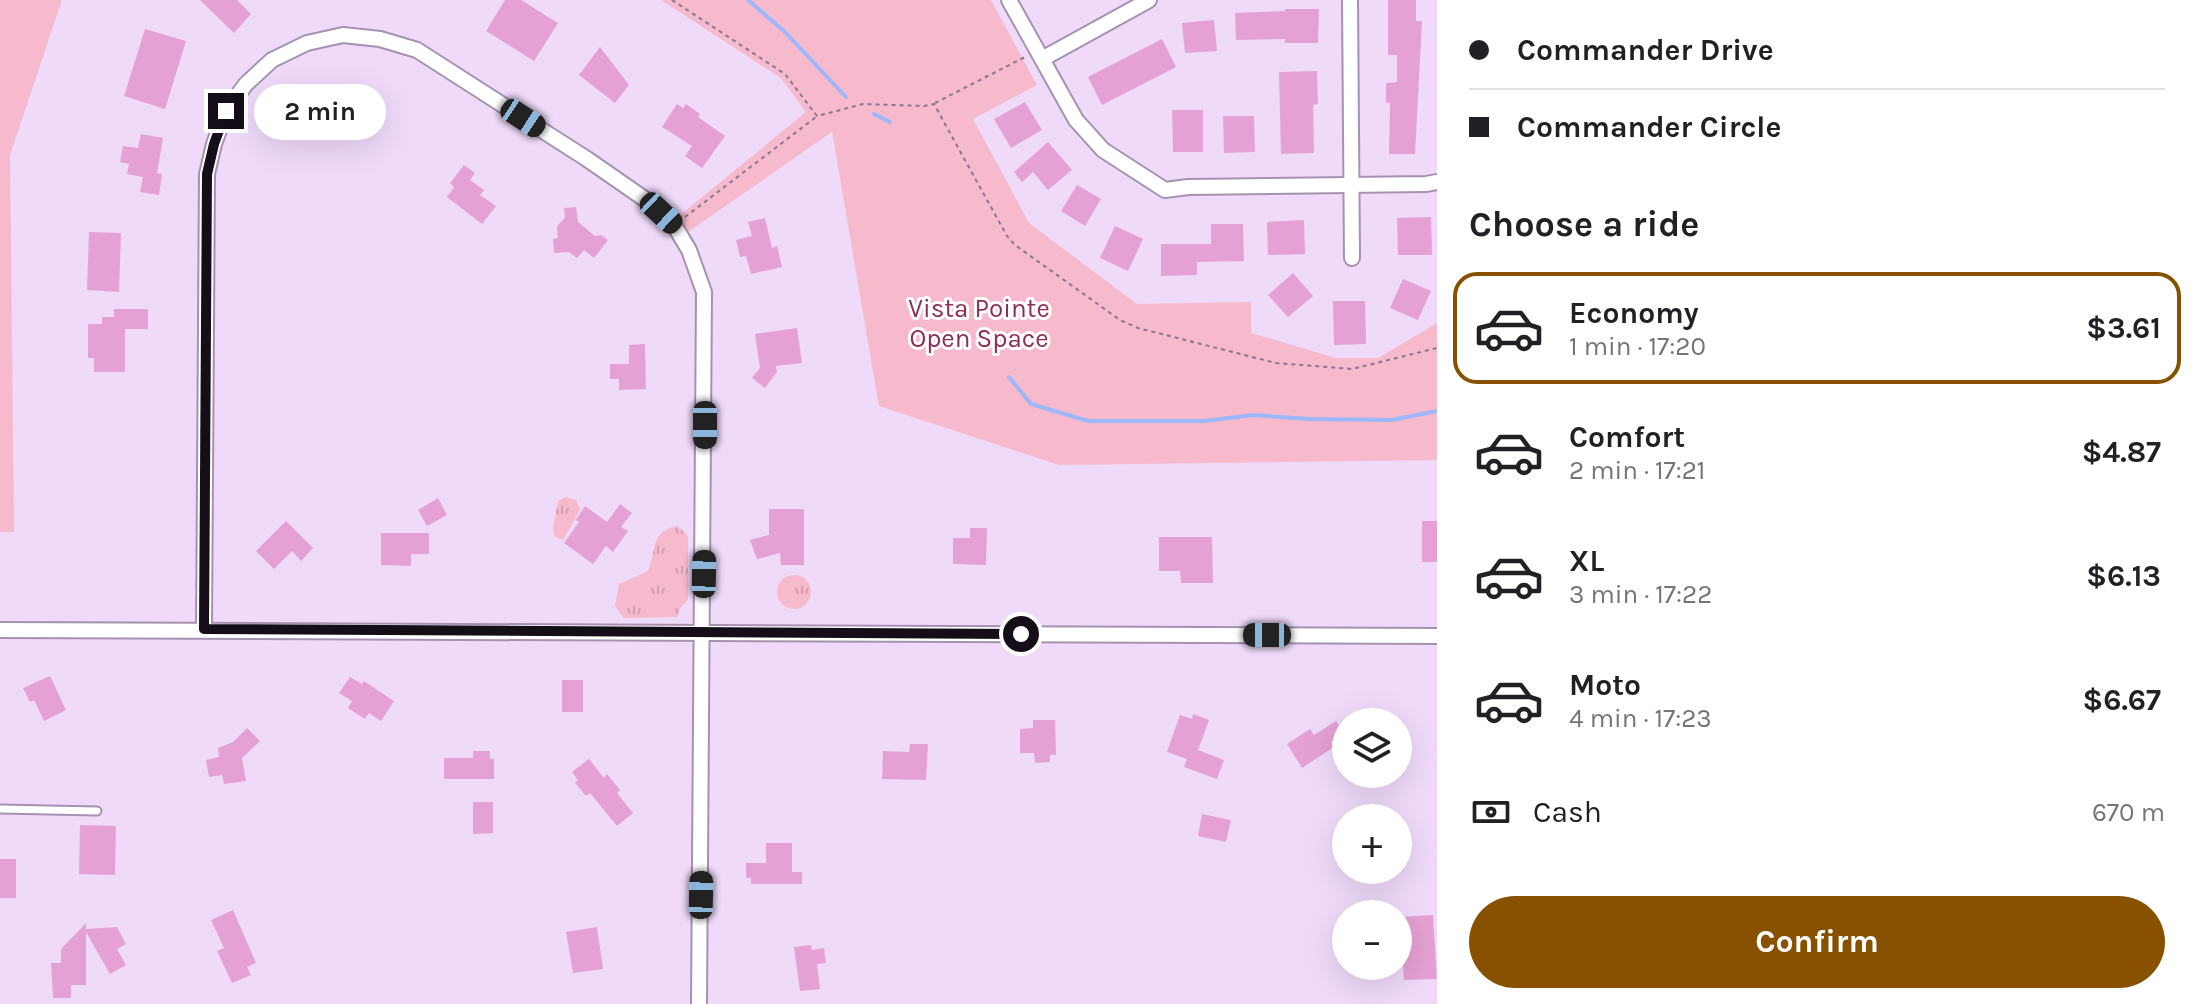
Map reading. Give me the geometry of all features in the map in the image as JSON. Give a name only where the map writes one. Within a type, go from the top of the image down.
[{"type":"street","points":[[1009,0],[1088,137],[1165,190],[1188,187],[1433,184]]},
{"type":"street","points":[[1042,59],[1149,0]]},
{"type":"street","points":[[1350,0],[1352,258]]},
{"type":"street","points":[[204,629],[207,174],[226,111],[246,84],[272,60],[307,43],[343,35],[380,39],[417,50],[649,202],[674,225],[689,250],[704,292],[699,1004]]},
{"type":"street","points":[[0,630],[1437,636]]},
{"type":"lane","points":[[0,809],[97,811]]},
{"type":"path","points":[[672,0],[785,74],[817,116]]},
{"type":"path","points":[[674,225],[817,116],[863,104],[934,104],[1025,57]]},
{"type":"path","points":[[934,104],[1007,236],[1015,245],[1120,320],[1138,328],[1276,363],[1352,369],[1437,348]]},
{"type":"green space","points":[[0,0],[62,0],[10,155],[14,532],[0,532]]},
{"type":"green space","name":"Vista Pointe Open Space","points":[[661,0],[991,0],[1037,85],[973,119],[1029,223],[1137,304],[1251,302],[1251,333],[1336,358],[1378,358],[1437,323],[1437,460],[1059,465],[879,406],[832,132],[688,232],[679,216],[806,112],[781,78]]},
{"type":"green space","points":[[566,497],[576,500],[580,510],[563,540],[554,536],[553,528],[558,501]]},
{"type":"green space","points":[[678,526],[688,536],[688,600],[677,617],[624,618],[615,606],[619,584],[648,571],[658,537],[662,532]]},
{"type":"green space","points":[[794,575],[806,580],[811,592],[806,604],[794,609],[782,604],[777,592],[782,580]]},
{"type":"building","points":[[200,0],[237,0],[251,14],[234,33]]},
{"type":"building","points":[[505,0],[521,0],[558,23],[534,61],[486,31]]},
{"type":"building","points":[[1388,0],[1416,0],[1416,21],[1422,21],[1415,154],[1389,154],[1390,103],[1386,103],[1386,83],[1397,82],[1397,55],[1388,55]]},
{"type":"building","points":[[1319,9],[1318,43],[1285,43],[1285,39],[1236,40],[1235,13]]},
{"type":"building","points":[[1214,20],[1217,51],[1185,53],[1182,23]]},
{"type":"building","points":[[145,29],[186,41],[165,109],[124,96]]},
{"type":"building","points":[[1162,39],[1176,67],[1102,105],[1088,77]]},
{"type":"building","points":[[600,47],[629,85],[615,103],[579,75]]},
{"type":"building","points":[[1317,71],[1318,104],[1313,105],[1314,153],[1281,154],[1279,72]]},
{"type":"building","points":[[1025,102],[1042,130],[1011,148],[994,119]]},
{"type":"building","points":[[677,104],[683,108],[686,104],[700,114],[698,117],[725,136],[702,168],[685,156],[692,146],[662,127]]},
{"type":"building","points":[[1172,110],[1203,110],[1203,152],[1173,152]]},
{"type":"building","points":[[1223,116],[1254,116],[1255,152],[1224,153]]},
{"type":"building","points":[[141,134],[163,138],[157,173],[162,174],[159,195],[140,192],[143,177],[127,174],[129,164],[120,162],[123,146],[138,148]]},
{"type":"building","points":[[1048,142],[1072,170],[1048,190],[1033,172],[1022,182],[1014,172]]},
{"type":"building","points":[[464,165],[475,173],[470,180],[484,190],[480,195],[496,206],[482,224],[447,197],[454,187],[450,183]]},
{"type":"building","points":[[1077,185],[1101,199],[1085,226],[1061,211]]},
{"type":"building","points":[[576,207],[578,222],[595,236],[601,235],[608,240],[594,258],[584,250],[577,258],[569,252],[554,253],[553,239],[558,238],[557,226],[565,218],[564,208]]},
{"type":"building","points":[[1431,217],[1432,255],[1398,255],[1397,218]]},
{"type":"building","points":[[765,218],[772,248],[777,246],[782,267],[751,274],[746,256],[740,257],[736,240],[752,236],[748,222]]},
{"type":"building","points":[[1304,220],[1305,254],[1268,255],[1267,222]]},
{"type":"building","points":[[1211,224],[1243,224],[1244,261],[1197,262],[1197,275],[1161,276],[1161,244],[1211,244]]},
{"type":"building","points":[[1115,226],[1143,239],[1128,271],[1100,258]]},
{"type":"building","points":[[89,232],[121,233],[119,292],[87,290]]},
{"type":"building","points":[[1293,273],[1313,296],[1288,317],[1268,295]]},
{"type":"building","points":[[1403,279],[1431,291],[1418,320],[1390,308]]},
{"type":"building","points":[[1333,301],[1365,301],[1366,344],[1334,345]]},
{"type":"building","points":[[114,309],[148,309],[148,329],[125,329],[125,372],[94,372],[94,358],[88,358],[88,324],[102,324],[102,317],[114,317]]},
{"type":"building","points":[[797,328],[802,363],[776,366],[777,372],[765,388],[752,378],[760,368],[755,334]]},
{"type":"building","points":[[645,344],[646,389],[619,390],[619,379],[610,379],[610,364],[629,364],[629,345]]},
{"type":"building","points":[[438,498],[447,515],[427,526],[418,510]]},
{"type":"building","points":[[620,504],[632,513],[621,527],[628,531],[613,552],[606,546],[593,564],[564,543],[579,522],[576,520],[585,506],[607,522]]},
{"type":"building","points":[[769,509],[804,509],[804,565],[781,565],[780,553],[757,559],[750,540],[769,535]]},
{"type":"building","points":[[286,521],[313,548],[301,561],[292,551],[274,569],[256,551]]},
{"type":"building","points":[[1422,521],[1437,521],[1437,562],[1422,562]]},
{"type":"building","points":[[970,528],[987,528],[986,565],[953,564],[953,538],[970,538]]},
{"type":"building","points":[[381,533],[429,533],[429,554],[411,554],[411,566],[381,565]]},
{"type":"building","points":[[1159,537],[1212,537],[1213,583],[1181,583],[1180,571],[1159,571]]},
{"type":"building","points":[[50,676],[66,710],[44,721],[34,700],[30,702],[23,688]]},
{"type":"building","points":[[350,677],[362,684],[364,681],[394,701],[381,721],[369,713],[365,719],[348,708],[352,701],[339,693]]},
{"type":"building","points":[[562,680],[583,680],[583,712],[562,712]]},
{"type":"building","points":[[1193,714],[1209,720],[1198,750],[1224,760],[1217,779],[1184,767],[1187,759],[1167,752],[1180,715],[1192,719]]},
{"type":"building","points":[[1033,720],[1055,720],[1056,755],[1050,755],[1050,762],[1035,763],[1034,753],[1020,753],[1020,729],[1033,728]]},
{"type":"building","points":[[1332,724],[1332,748],[1302,768],[1287,744],[1310,729],[1314,735]]},
{"type":"building","points":[[247,728],[260,741],[242,758],[246,781],[224,784],[222,775],[209,777],[206,760],[219,757],[218,748],[233,742]]},
{"type":"building","points":[[910,744],[928,744],[926,780],[882,779],[883,751],[909,752]]},
{"type":"building","points":[[473,751],[490,751],[490,759],[494,759],[494,779],[444,779],[444,758],[473,758]]},
{"type":"building","points":[[589,759],[604,778],[607,774],[633,813],[617,826],[590,793],[586,796],[575,783],[578,780],[572,772]]},
{"type":"building","points":[[473,802],[493,802],[493,833],[473,834]]},
{"type":"building","points":[[1202,814],[1231,820],[1226,842],[1198,836]]},
{"type":"building","points":[[80,825],[116,826],[115,875],[79,874]]},
{"type":"building","points":[[766,843],[792,843],[792,872],[802,872],[802,884],[751,884],[751,878],[746,878],[746,863],[766,863]]},
{"type":"building","points":[[0,859],[16,859],[16,898],[0,898]]},
{"type":"building","points":[[233,910],[256,963],[247,967],[251,975],[232,983],[217,951],[224,948],[211,920]]},
{"type":"building","points":[[1433,915],[1437,979],[1412,980],[1412,916]]},
{"type":"building","points":[[86,923],[86,929],[117,927],[126,944],[117,949],[126,965],[110,974],[86,932],[86,985],[71,985],[71,998],[53,998],[51,963],[61,963],[61,949]]},
{"type":"building","points":[[597,927],[603,969],[573,973],[566,932]]},
{"type":"building","points":[[811,945],[812,950],[824,948],[826,963],[817,964],[820,989],[800,991],[794,947]]},
{"type":"waterway","points":[[748,0],[784,31],[846,97]]},
{"type":"waterway","points":[[874,114],[890,122]]},
{"type":"waterway","points":[[1009,377],[1031,404],[1088,421],[1205,421],[1253,415],[1392,420],[1437,411]]},
{"type":"route","points":[[226,111],[207,174],[204,629],[1021,634]]}]
